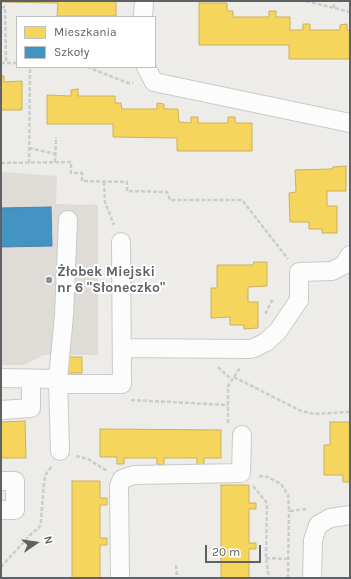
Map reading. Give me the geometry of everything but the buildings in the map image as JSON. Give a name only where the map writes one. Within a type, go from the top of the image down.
[{"type":"street","points":[[143,16],[144,1]]},
{"type":"street","points":[[150,74],[254,103],[350,123]]},
{"type":"street","points":[[60,452],[58,381],[64,315],[68,220]]},
{"type":"street","points":[[1,378],[122,384],[121,242]]},
{"type":"street","points":[[122,348],[250,349],[266,342],[278,331],[299,300],[299,272],[332,271],[344,265],[350,255]]},
{"type":"street","points":[[1,410],[31,408],[31,379]]},
{"type":"street","points":[[120,578],[119,486],[122,479],[134,475],[241,473],[242,435]]},
{"type":"street","points":[[1,481],[15,481],[15,510],[1,510]]},
{"type":"street","points":[[312,578],[313,540],[318,525],[330,518],[350,515]]},
{"type":"path","points":[[306,1],[350,12]]},
{"type":"path","points":[[334,1],[334,8]]},
{"type":"path","points":[[1,7],[5,7],[6,63]]},
{"type":"path","points":[[1,23],[5,27]]},
{"type":"path","points":[[1,63],[16,63]]},
{"type":"path","points":[[29,163],[30,68]]},
{"type":"path","points":[[90,68],[128,83],[150,74]]},
{"type":"path","points":[[55,162],[56,138]]},
{"type":"path","points":[[29,148],[56,154]]},
{"type":"path","points":[[1,163],[72,162],[71,173],[82,173],[82,181],[127,182],[127,191],[167,192],[170,200],[242,200],[299,272]]},
{"type":"path","points":[[104,182],[105,202],[121,242]]},
{"type":"path","points":[[234,377],[301,411],[314,414],[350,412]]},
{"type":"path","points":[[129,400],[228,405]]},
{"type":"path","points":[[1,567],[39,528],[45,478],[60,452],[88,459],[122,479]]},
{"type":"path","points":[[241,473],[268,477],[281,484],[288,495],[288,578]]},
{"type":"path","points":[[241,473],[268,503],[266,558],[269,578]]},
{"type":"path","points":[[289,511],[322,508],[330,518]]},
{"type":"path","points":[[266,558],[289,559]]},
{"type":"path","points":[[176,566],[177,578]]},
{"type":"shaded area","name":"Żłobek Miejski nr 6 \"Słoneczko\"","points":[[1,172],[57,176],[56,204],[98,205],[98,355],[44,355],[24,365],[1,365]]},
{"type":"place","name":"Żłobek Miejski nr 6 \"Słoneczko\"","points":[[49,280]]}]
